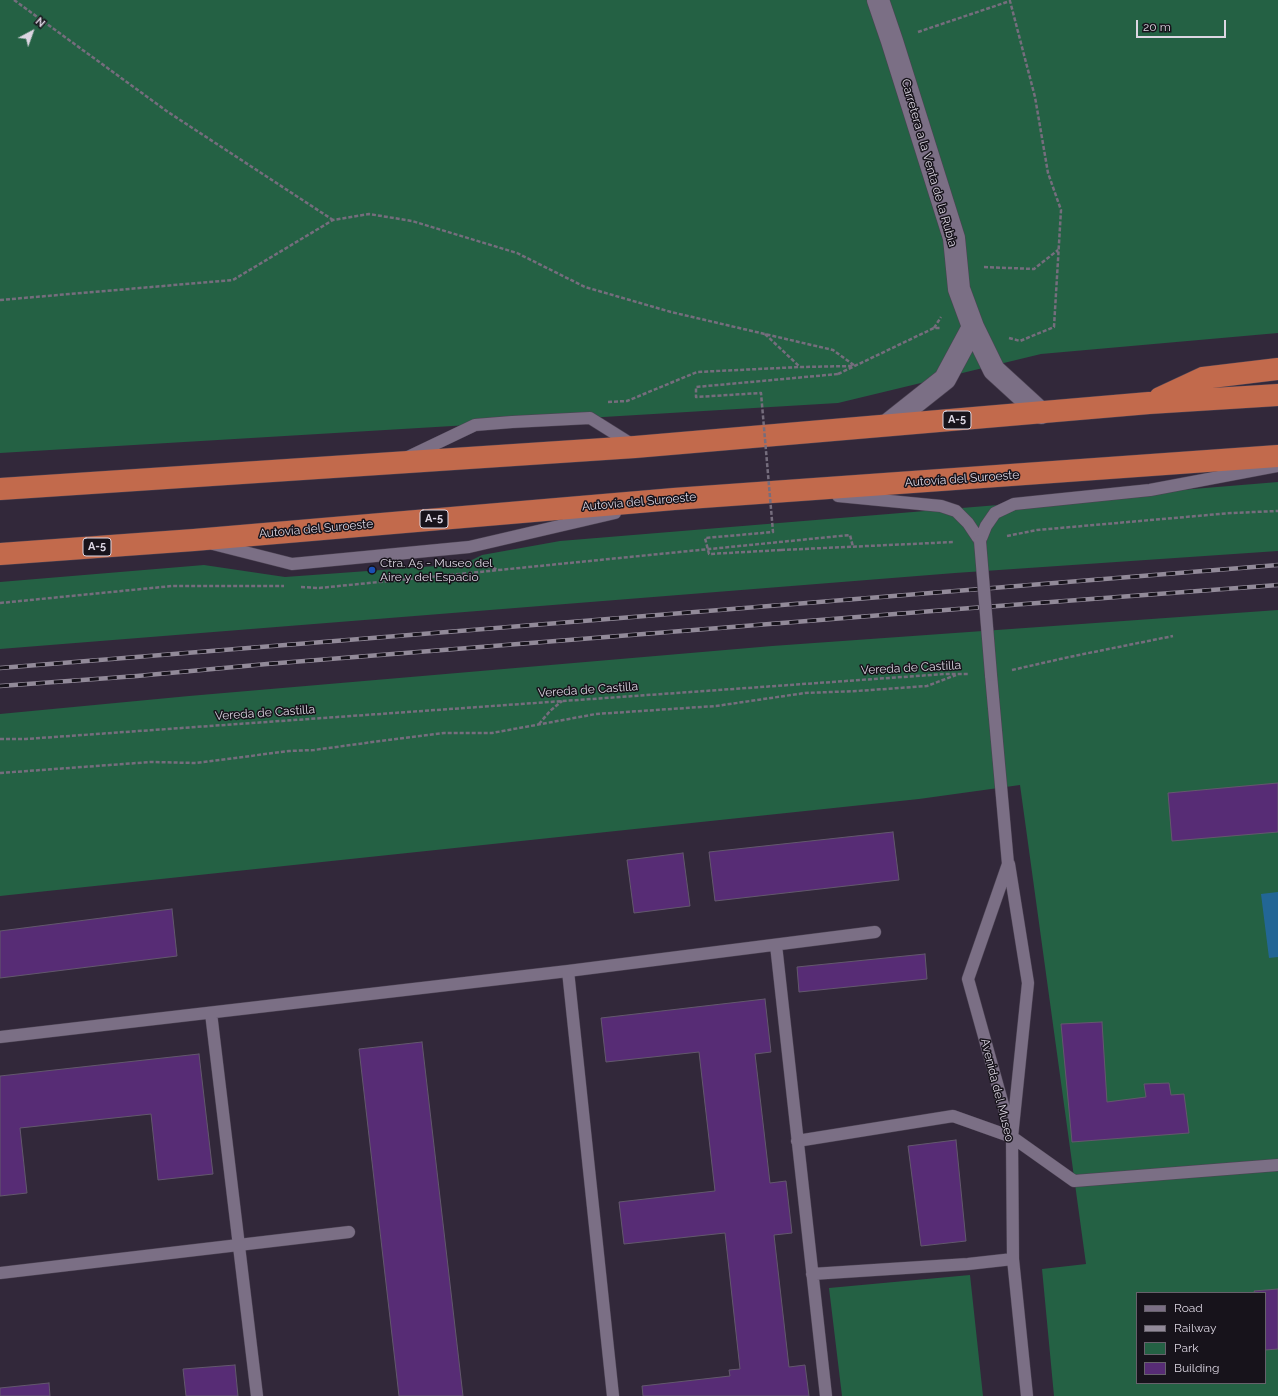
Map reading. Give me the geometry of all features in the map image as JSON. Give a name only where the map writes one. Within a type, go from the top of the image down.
[{"type":"highway","points":[[1149,403],[1203,378],[1278,369]]},
{"type":"highway","name":"A-5","points":[[0,489],[635,447],[1149,403],[1278,395]]},
{"type":"highway","name":"Autovía del Suroeste","points":[[0,554],[194,540],[674,499],[1278,456]]},
{"type":"street","name":"Carretera a la Venta de la Rubia","points":[[878,0],[954,238],[959,288],[973,327],[994,370],[1040,413]]},
{"type":"street","points":[[887,425],[945,379],[973,327]]},
{"type":"lane","points":[[394,463],[476,425],[512,422],[590,418],[635,447]]},
{"type":"lane","points":[[980,541],[986,526],[995,513],[1014,504],[1150,490],[1278,466]]},
{"type":"lane","points":[[793,491],[941,506],[956,512],[968,523],[980,541]]},
{"type":"lane","points":[[194,540],[292,564],[469,547],[674,499]]},
{"type":"lane","name":"Avenida del Museo","points":[[980,541],[1008,864],[968,979],[1012,1137],[1013,1259],[1027,1396]]},
{"type":"lane","points":[[1008,859],[1028,984],[1012,1137]]},
{"type":"lane","points":[[0,1037],[568,971],[875,932]]},
{"type":"lane","points":[[776,945],[826,1396]]},
{"type":"lane","points":[[568,971],[613,1396]]},
{"type":"lane","points":[[211,1013],[257,1396]]},
{"type":"lane","points":[[797,1141],[954,1116],[1012,1137],[1074,1181],[1278,1165]]},
{"type":"lane","points":[[0,1273],[350,1232]]},
{"type":"lane","points":[[812,1274],[968,1264],[1013,1259]]},
{"type":"path","points":[[14,0],[168,112],[333,220]]},
{"type":"path","points":[[892,41],[1010,0],[1035,96],[1048,173],[1061,210],[1054,327],[1020,341],[973,327],[934,328],[838,374],[696,387],[696,397],[761,393],[773,532],[705,538],[709,554],[980,541],[1037,530],[1231,513],[1278,511]]},
{"type":"path","points":[[0,300],[233,280],[333,220],[369,214],[412,222],[517,253],[585,287],[671,312],[833,350],[855,366]]},
{"type":"path","points":[[934,328],[959,288],[982,267],[1034,269],[1059,250]]},
{"type":"path","points":[[765,334],[800,367]]},
{"type":"path","points":[[627,401],[697,372],[855,366]]},
{"type":"path","points":[[298,587],[319,588],[850,535],[853,547]]},
{"type":"path","points":[[486,565],[499,570]]},
{"type":"path","points":[[0,603],[172,586],[291,586]]},
{"type":"path","name":"Vereda de Castilla","points":[[0,739],[26,739],[958,674],[991,675],[1069,657],[1174,636]]},
{"type":"path","points":[[0,773],[151,762],[196,763],[289,750],[314,750],[380,740],[444,733],[492,733],[596,714],[716,706],[805,693],[927,686],[958,674]]},
{"type":"path","points":[[538,724],[550,711],[563,701]]},
{"type":"green space","points":[[0,0],[1278,0],[1278,333],[1041,354],[838,403],[0,453]]},
{"type":"green space","points":[[1278,482],[1278,551],[955,573],[0,649],[0,582],[204,565],[285,577],[464,564],[482,555],[560,541]]},
{"type":"green space","points":[[1278,610],[1278,1396],[1054,1396],[1042,1269],[1086,1264],[1020,785],[919,799],[0,896],[0,714],[189,696],[772,646]]},
{"type":"green space","points":[[970,1275],[983,1396],[842,1396],[829,1288]]},
{"type":"water","points":[[1278,892],[1278,957],[1269,958],[1261,894]]},
{"type":"building","points":[[1278,783],[1278,832],[1172,841],[1168,793]]},
{"type":"building","points":[[893,832],[899,880],[715,901],[709,852]]},
{"type":"building","points":[[683,853],[690,906],[634,913],[627,860]]},
{"type":"building","points":[[172,909],[177,956],[0,978],[0,931]]},
{"type":"building","points":[[925,954],[927,979],[799,992],[797,967]]},
{"type":"building","points":[[765,999],[771,1052],[755,1054],[770,1183],[786,1181],[792,1233],[774,1235],[789,1367],[805,1365],[809,1396],[643,1396],[642,1386],[730,1376],[729,1370],[740,1369],[725,1233],[624,1244],[619,1202],[715,1191],[699,1052],[606,1062],[601,1018]]},
{"type":"building","points":[[1102,1022],[1107,1102],[1146,1097],[1144,1084],[1169,1083],[1171,1095],[1184,1094],[1189,1133],[1072,1142],[1061,1024]]},
{"type":"building","points":[[422,1042],[463,1396],[399,1396],[359,1049]]},
{"type":"building","points":[[199,1054],[213,1174],[158,1180],[151,1114],[20,1128],[27,1193],[0,1196],[0,1076]]},
{"type":"building","points":[[956,1140],[966,1241],[921,1246],[908,1146]]},
{"type":"building","points":[[1278,1289],[1278,1349],[1266,1350],[1266,1292],[1254,1291]]},
{"type":"building","points":[[235,1365],[238,1396],[186,1396],[183,1369]]},
{"type":"building","points":[[49,1383],[50,1396],[0,1396],[0,1388]]},
{"type":"railway","points":[[0,668],[1278,565]]},
{"type":"railway","points":[[0,686],[958,609],[1278,585]]},
{"type":"place","name":"Ctra. A5 - Museo del Aire y del Espacio","points":[[372,570]]}]
